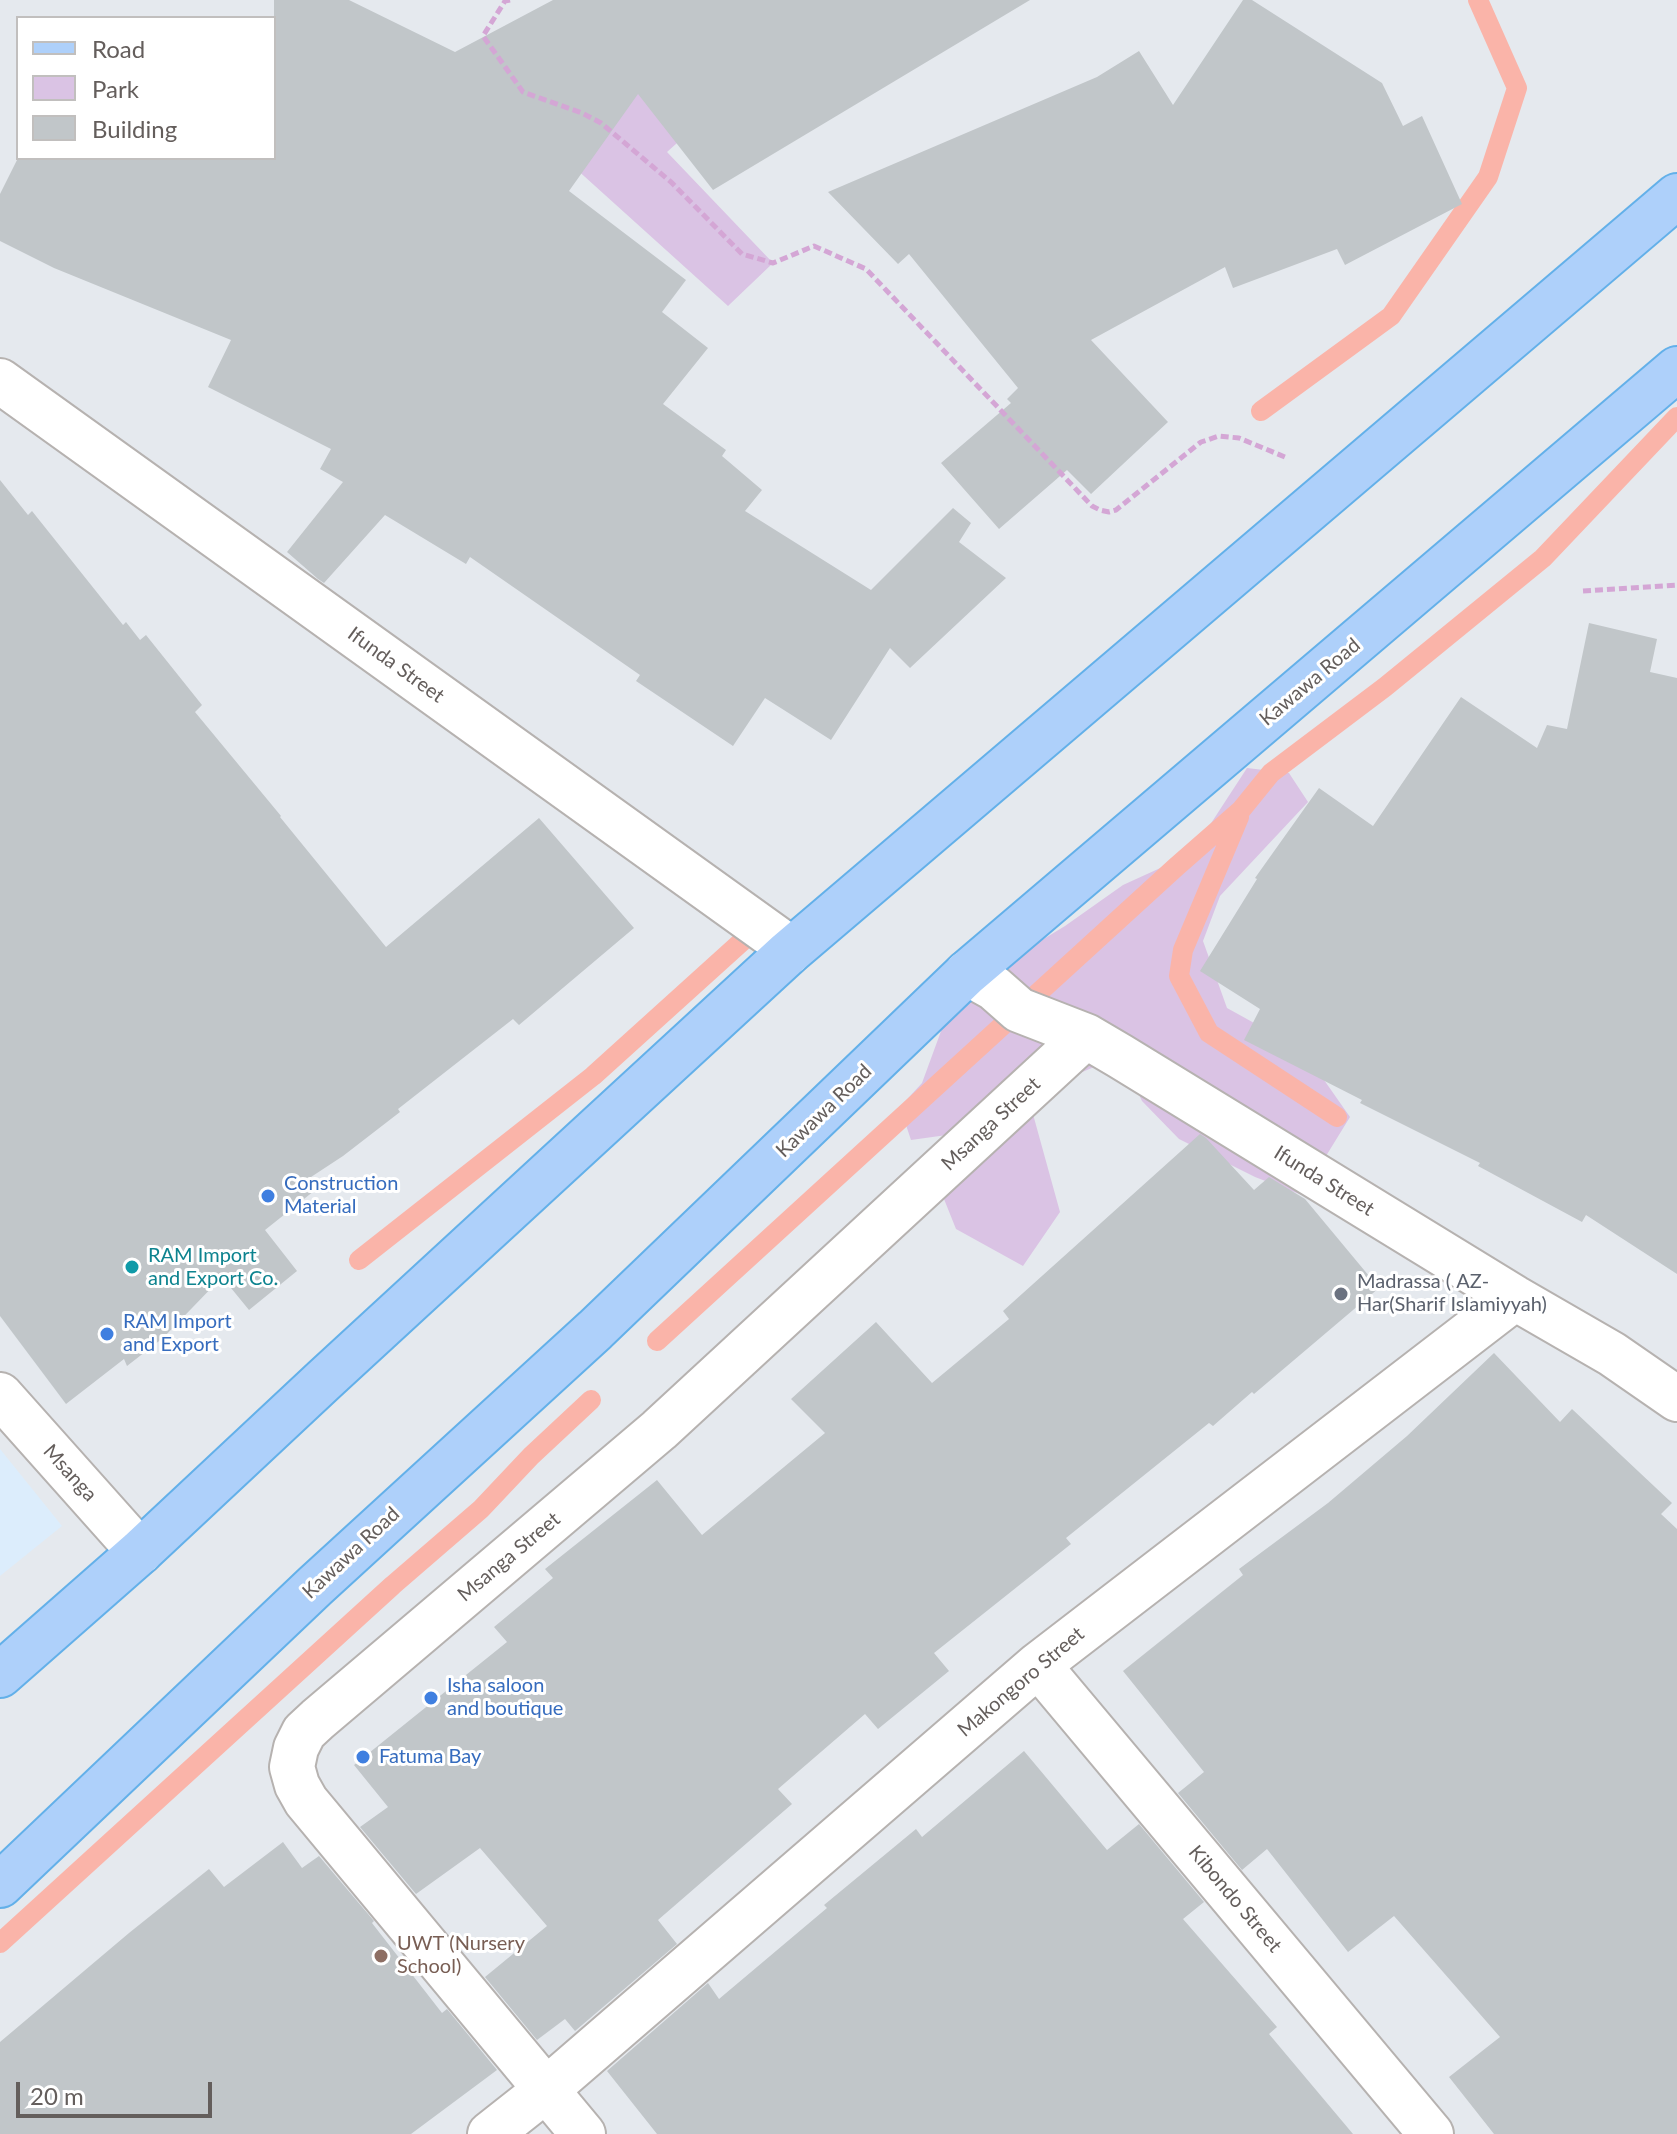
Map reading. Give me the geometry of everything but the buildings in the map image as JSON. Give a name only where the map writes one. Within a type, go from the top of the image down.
[{"type":"main road","points":[[0,1675],[140,1552],[788,953],[1677,196]]},
{"type":"main road","name":"Kawawa Road","points":[[0,1885],[315,1586],[595,1330],[967,973],[1677,369]]},
{"type":"street","name":"Ifunda Street","points":[[0,381],[780,941],[788,953]]},
{"type":"street","name":"Ifunda Street","points":[[967,973],[994,988],[1019,1010],[1086,1036],[1612,1354],[1677,1399]]},
{"type":"street","name":"Msanga Street","points":[[583,2134],[306,1801],[292,1767],[296,1748],[304,1732],[659,1430],[1086,1036]]},
{"type":"street","name":"Makongoro Street","points":[[490,2134],[547,2089],[1038,1665],[1515,1298]]},
{"type":"street","name":"Msanga","points":[[0,1395],[140,1552]]},
{"type":"street","name":"Kibondo Street","points":[[1038,1665],[1431,2134]]},
{"type":"path","points":[[510,0],[505,1],[483,36],[523,92],[601,123],[671,182],[742,254],[773,263],[814,246],[866,269],[1092,506],[1109,512],[1116,510],[1201,442],[1219,436],[1239,438],[1333,477],[1339,485]]},
{"type":"path","points":[[1583,591],[1677,585]]},
{"type":"shaded area","points":[[0,1449],[62,1526],[0,1576]]},
{"type":"green space","points":[[484,51],[743,84],[667,152],[773,263],[728,306],[574,167]]},
{"type":"green space","points":[[1247,768],[1289,773],[1308,802],[1220,896],[1203,941],[1227,1008],[1303,1050],[1350,1117],[1302,1195],[1255,1177],[1179,1139],[1142,1101],[1120,1056],[1047,1087],[1031,1107],[1060,1212],[1023,1266],[956,1229],[928,1159],[961,1133],[911,1140],[900,1107],[922,1083],[955,993],[1065,926],[1123,885],[1191,854]]},
{"type":"waterway","points":[[1261,411],[1391,316],[1488,177],[1517,88],[1478,0]]},
{"type":"waterway","points":[[657,1341],[1241,810],[1271,773],[1385,687],[1543,558],[1677,417]]},
{"type":"waterway","points":[[1239,817],[1183,950],[1179,976],[1209,1033],[1337,1117]]},
{"type":"waterway","points":[[359,1260],[593,1076],[759,926]]},
{"type":"waterway","points":[[0,1943],[393,1585],[481,1509],[531,1456],[591,1400]]},
{"type":"place","name":"Construction Material","points":[[268,1196]]},
{"type":"place","name":"RAM Import and Export Co.","points":[[132,1267]]},
{"type":"place","name":"Madrassa ( AZ- Har(Sharif Islamiyyah)","points":[[1341,1294]]},
{"type":"place","name":"RAM Import and Export","points":[[107,1334]]},
{"type":"place","name":"Isha saloon and boutique","points":[[431,1698]]},
{"type":"place","name":"Fatuma Bay","points":[[363,1757]]},
{"type":"place","name":"UWT (Nursery School)","points":[[381,1956]]}]
